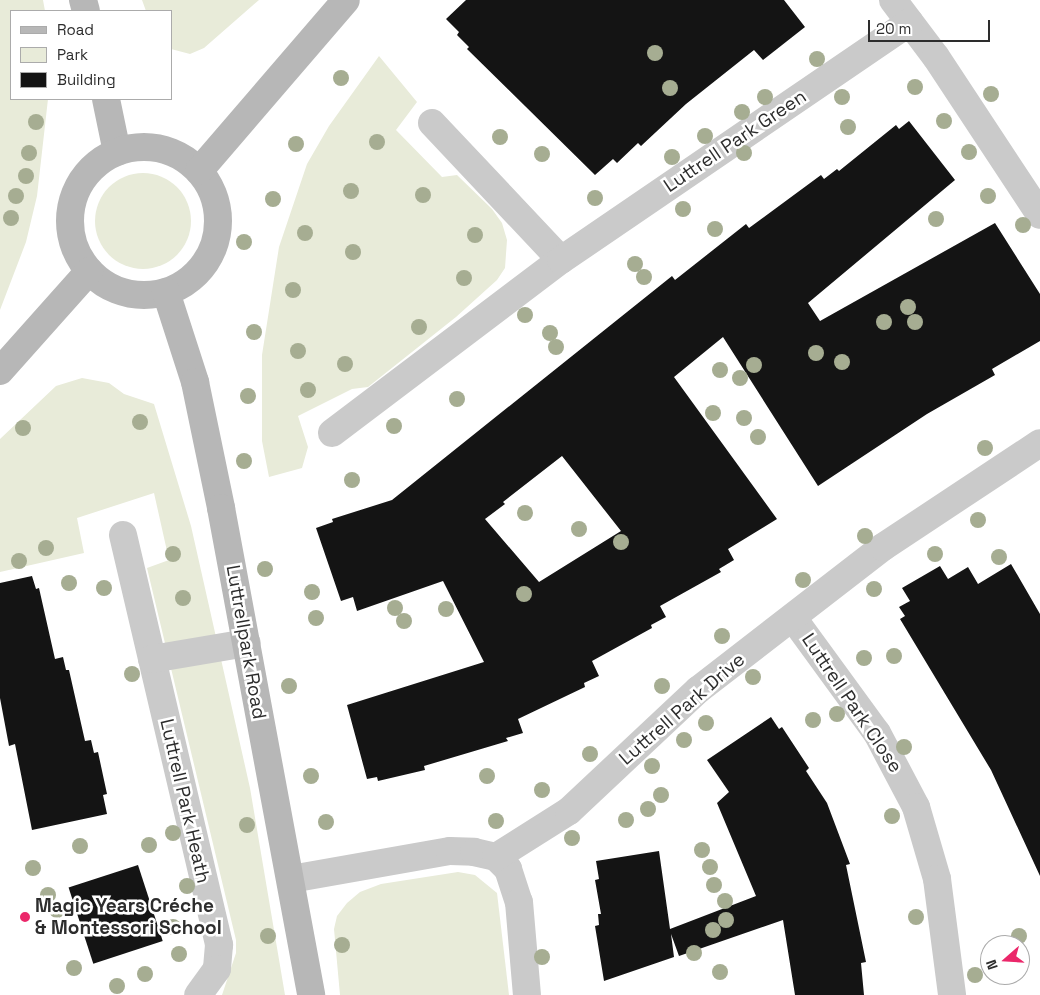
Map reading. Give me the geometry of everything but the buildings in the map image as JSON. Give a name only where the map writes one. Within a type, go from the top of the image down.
[{"type":"street","points":[[199,171],[346,0]]},
{"type":"street","points":[[893,0],[910,22],[1040,215]]},
{"type":"street","name":"Luttrell Park Green","points":[[332,433],[561,260],[910,22]]},
{"type":"street","points":[[106,100],[117,152]]},
{"type":"street","points":[[432,122],[561,260]]},
{"type":"street","points":[[139,147],[161,149],[181,157],[199,171],[212,192],[218,212],[217,232],[211,252],[200,270],[185,283],[166,292],[145,296],[124,293],[105,284],[89,271],[76,251],[72,235],[72,204],[81,182],[97,164],[117,152],[139,147]]},
{"type":"street","points":[[0,372],[89,271]]},
{"type":"street","name":"Luttrellpark Road","points":[[166,292],[195,382],[247,642],[311,995]]},
{"type":"street","name":"Luttrell Park Drive","points":[[496,857],[569,811],[698,690],[883,547],[1040,443]]},
{"type":"street","name":"Luttrell Park Heath","points":[[122,535],[219,945],[218,969],[198,995]]},
{"type":"street","name":"Luttrell Park Close","points":[[793,618],[877,733],[916,807],[937,879],[952,995]]},
{"type":"street","points":[[152,659],[247,642]]},
{"type":"street","points":[[291,879],[450,851],[474,852],[496,857],[508,869],[519,902],[527,995]]},
{"type":"green space","points":[[0,0],[43,0],[45,10],[10,10],[10,100],[48,100],[37,196],[26,242],[0,310]]},
{"type":"green space","points":[[142,0],[259,0],[204,48],[190,54],[172,49],[172,10],[146,10]]},
{"type":"green space","points":[[379,56],[417,102],[396,130],[442,177],[457,175],[492,209],[502,223],[507,240],[505,268],[497,280],[456,317],[368,387],[352,389],[298,416],[308,447],[302,468],[269,477],[262,441],[262,355],[279,247],[307,164],[329,126]]},
{"type":"green space","points":[[143,173],[161,177],[177,187],[187,203],[191,221],[187,239],[177,255],[161,265],[143,269],[125,265],[109,255],[99,239],[95,221],[99,203],[109,187],[125,177]]},
{"type":"green space","points":[[82,378],[109,383],[124,394],[154,404],[191,526],[250,788],[285,995],[222,995],[236,953],[236,940],[147,568],[169,560],[154,493],[77,518],[84,553],[0,572],[0,439],[56,386]]},
{"type":"green space","points":[[458,872],[475,875],[497,893],[509,995],[340,995],[334,929],[337,916],[347,903],[360,892],[381,884]]},
{"type":"place","name":"Magic Years Créche & Montessori School","points":[[25,917]]}]
